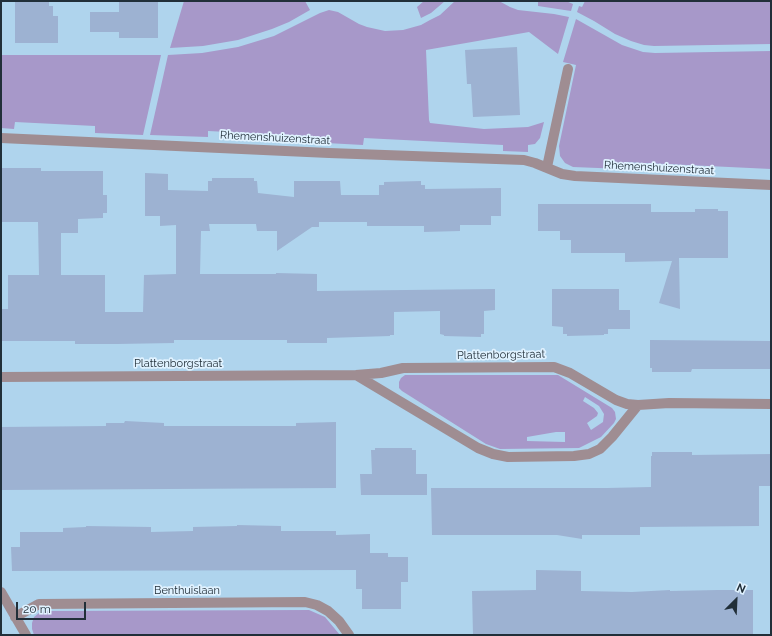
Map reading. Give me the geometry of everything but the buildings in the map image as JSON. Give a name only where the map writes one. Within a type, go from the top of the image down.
[{"type":"street","points":[[547,167],[568,69]]},
{"type":"street","name":"Rhemenshuizenstraat","points":[[1,138],[329,153],[524,160],[547,167],[562,174],[575,176],[771,185]]},
{"type":"street","name":"Plattenborgstraat","points":[[1,377],[356,375],[381,373],[403,368],[554,367],[570,373],[616,400],[627,404],[771,404]]},
{"type":"street","points":[[356,375],[478,448],[493,454],[508,457],[574,456],[589,454],[600,449],[612,437],[638,405]]},
{"type":"street","points":[[1,592],[26,635]]},
{"type":"street","name":"Benthuislaan","points":[[15,617],[39,604],[305,602],[317,605],[328,611],[339,621],[349,635]]},
{"type":"shaded area","points":[[184,1],[305,1],[310,10],[289,22],[238,40],[203,46],[170,48]]},
{"type":"shaded area","points":[[424,1],[445,1],[431,13],[421,18],[417,7]]},
{"type":"shaded area","points":[[455,1],[499,1],[518,10],[569,17],[558,54],[529,32],[426,50],[430,123],[484,129],[528,127],[544,122],[540,138],[535,144],[528,145],[528,152],[503,151],[503,145],[364,138],[363,145],[308,142],[308,136],[208,131],[208,137],[150,135],[168,55],[202,53],[238,47],[274,36],[329,10],[338,12],[367,27],[385,31],[403,30],[421,25],[440,15]]},
{"type":"shaded area","points":[[538,1],[566,1],[573,4],[571,11],[538,6]]},
{"type":"shaded area","points":[[585,1],[771,1],[771,44],[644,45],[615,34],[577,12],[579,6],[582,7]]},
{"type":"shaded area","points":[[576,19],[622,45],[643,52],[771,51],[771,169],[624,162],[623,169],[573,167],[565,163],[560,156],[559,146],[576,65],[563,62]]},
{"type":"shaded area","points":[[1,55],[161,55],[143,135],[95,133],[95,126],[15,122],[14,129],[1,128]]},
{"type":"shaded area","points":[[405,375],[558,375],[612,408],[615,412],[616,419],[601,437],[579,448],[500,449],[486,444],[402,391],[399,388],[401,378]],"holes":[[[585,397],[599,406],[604,414],[603,422],[591,430],[587,423],[597,416],[598,413],[594,408],[583,401]],[[565,432],[565,442],[527,441],[527,437]]]},
{"type":"shaded area","points":[[309,610],[325,617],[340,635],[34,635],[32,629],[34,617],[39,613],[46,611]]}]
